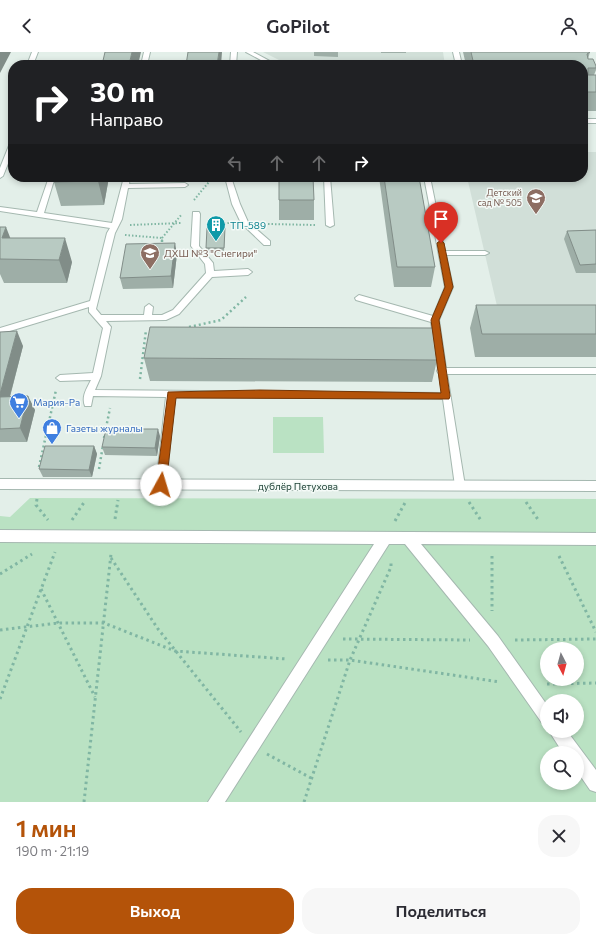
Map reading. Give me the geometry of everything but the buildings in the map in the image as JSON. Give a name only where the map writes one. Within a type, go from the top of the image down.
[{"type":"street","name":"дублёр Петухова","points":[[0,484],[415,487],[596,486]]},
{"type":"street","points":[[0,536],[596,539]]},
{"type":"street","points":[[216,802],[385,538]]},
{"type":"street","points":[[408,538],[492,641],[540,708]]},
{"type":"street","points":[[584,768],[596,784]]},
{"type":"lane","points":[[249,52],[264,60]]},
{"type":"lane","points":[[0,176],[8,156]]},
{"type":"lane","points":[[40,214],[50,182]]},
{"type":"lane","points":[[88,404],[89,393],[97,376],[107,327],[101,318],[92,310],[113,229],[118,219],[126,182]]},
{"type":"lane","points":[[229,182],[244,223],[267,243]]},
{"type":"lane","points":[[328,182],[330,225]]},
{"type":"lane","points":[[428,182],[449,287],[435,320],[441,371],[460,486]]},
{"type":"lane","points":[[125,186],[184,185]]},
{"type":"lane","points":[[0,208],[40,214],[113,229]]},
{"type":"lane","points":[[196,214],[194,246],[209,263],[210,274]]},
{"type":"lane","points":[[443,253],[485,253]]},
{"type":"lane","points":[[101,318],[163,318],[176,312],[210,274],[248,272]]},
{"type":"lane","points":[[358,298],[435,320]]},
{"type":"lane","points":[[0,331],[94,303]]},
{"type":"lane","points":[[147,318],[149,307]]},
{"type":"lane","points":[[441,371],[596,371]]},
{"type":"lane","points":[[60,378],[97,376]]},
{"type":"lane","points":[[89,393],[446,396]]},
{"type":"lane","points":[[161,485],[172,394]]},
{"type":"path","points":[[162,249],[162,238],[174,223]]},
{"type":"path","points":[[244,223],[330,225]]},
{"type":"path","points":[[113,229],[162,238]]},
{"type":"path","points":[[182,329],[221,320],[246,297]]},
{"type":"path","points":[[138,394],[147,318]]},
{"type":"path","points":[[145,337],[152,336]]},
{"type":"path","points":[[60,378],[38,475],[41,484],[36,505],[61,536]]},
{"type":"path","points":[[84,802],[111,558],[112,537],[121,485]]},
{"type":"path","points":[[460,486],[492,539],[492,641]]},
{"type":"path","points":[[304,802],[350,660],[392,567],[385,538],[415,487]]},
{"type":"path","points":[[515,487],[551,539],[596,632]]},
{"type":"path","points":[[111,558],[158,629],[252,746],[312,778]]},
{"type":"path","points":[[41,589],[96,699]]},
{"type":"path","points":[[318,641],[361,638],[492,641],[596,639]]},
{"type":"shaded area","points":[[263,52],[443,52],[444,60],[279,60]]},
{"type":"shaded area","name":"Детский сад № 505","points":[[588,152],[596,152],[596,319],[500,319],[468,182],[588,182]]},
{"type":"green space","points":[[273,417],[323,417],[324,453],[273,453]]},
{"type":"green space","points":[[30,498],[596,499],[596,802],[0,802],[0,516],[10,517]]},
{"type":"place","name":"Детский сад № 505","points":[[536,215]]},
{"type":"place","name":"ТП-589","points":[[216,242]]},
{"type":"place","name":"ДХШ №3 \"Снегири\"","points":[[150,270]]},
{"type":"place","name":"Мария-Ра","points":[[19,419]]},
{"type":"place","name":"Газеты журналы","points":[[52,445]]},
{"type":"route","points":[[161,485],[172,394],[446,396],[441,371],[435,320],[449,287],[441,243]]}]
